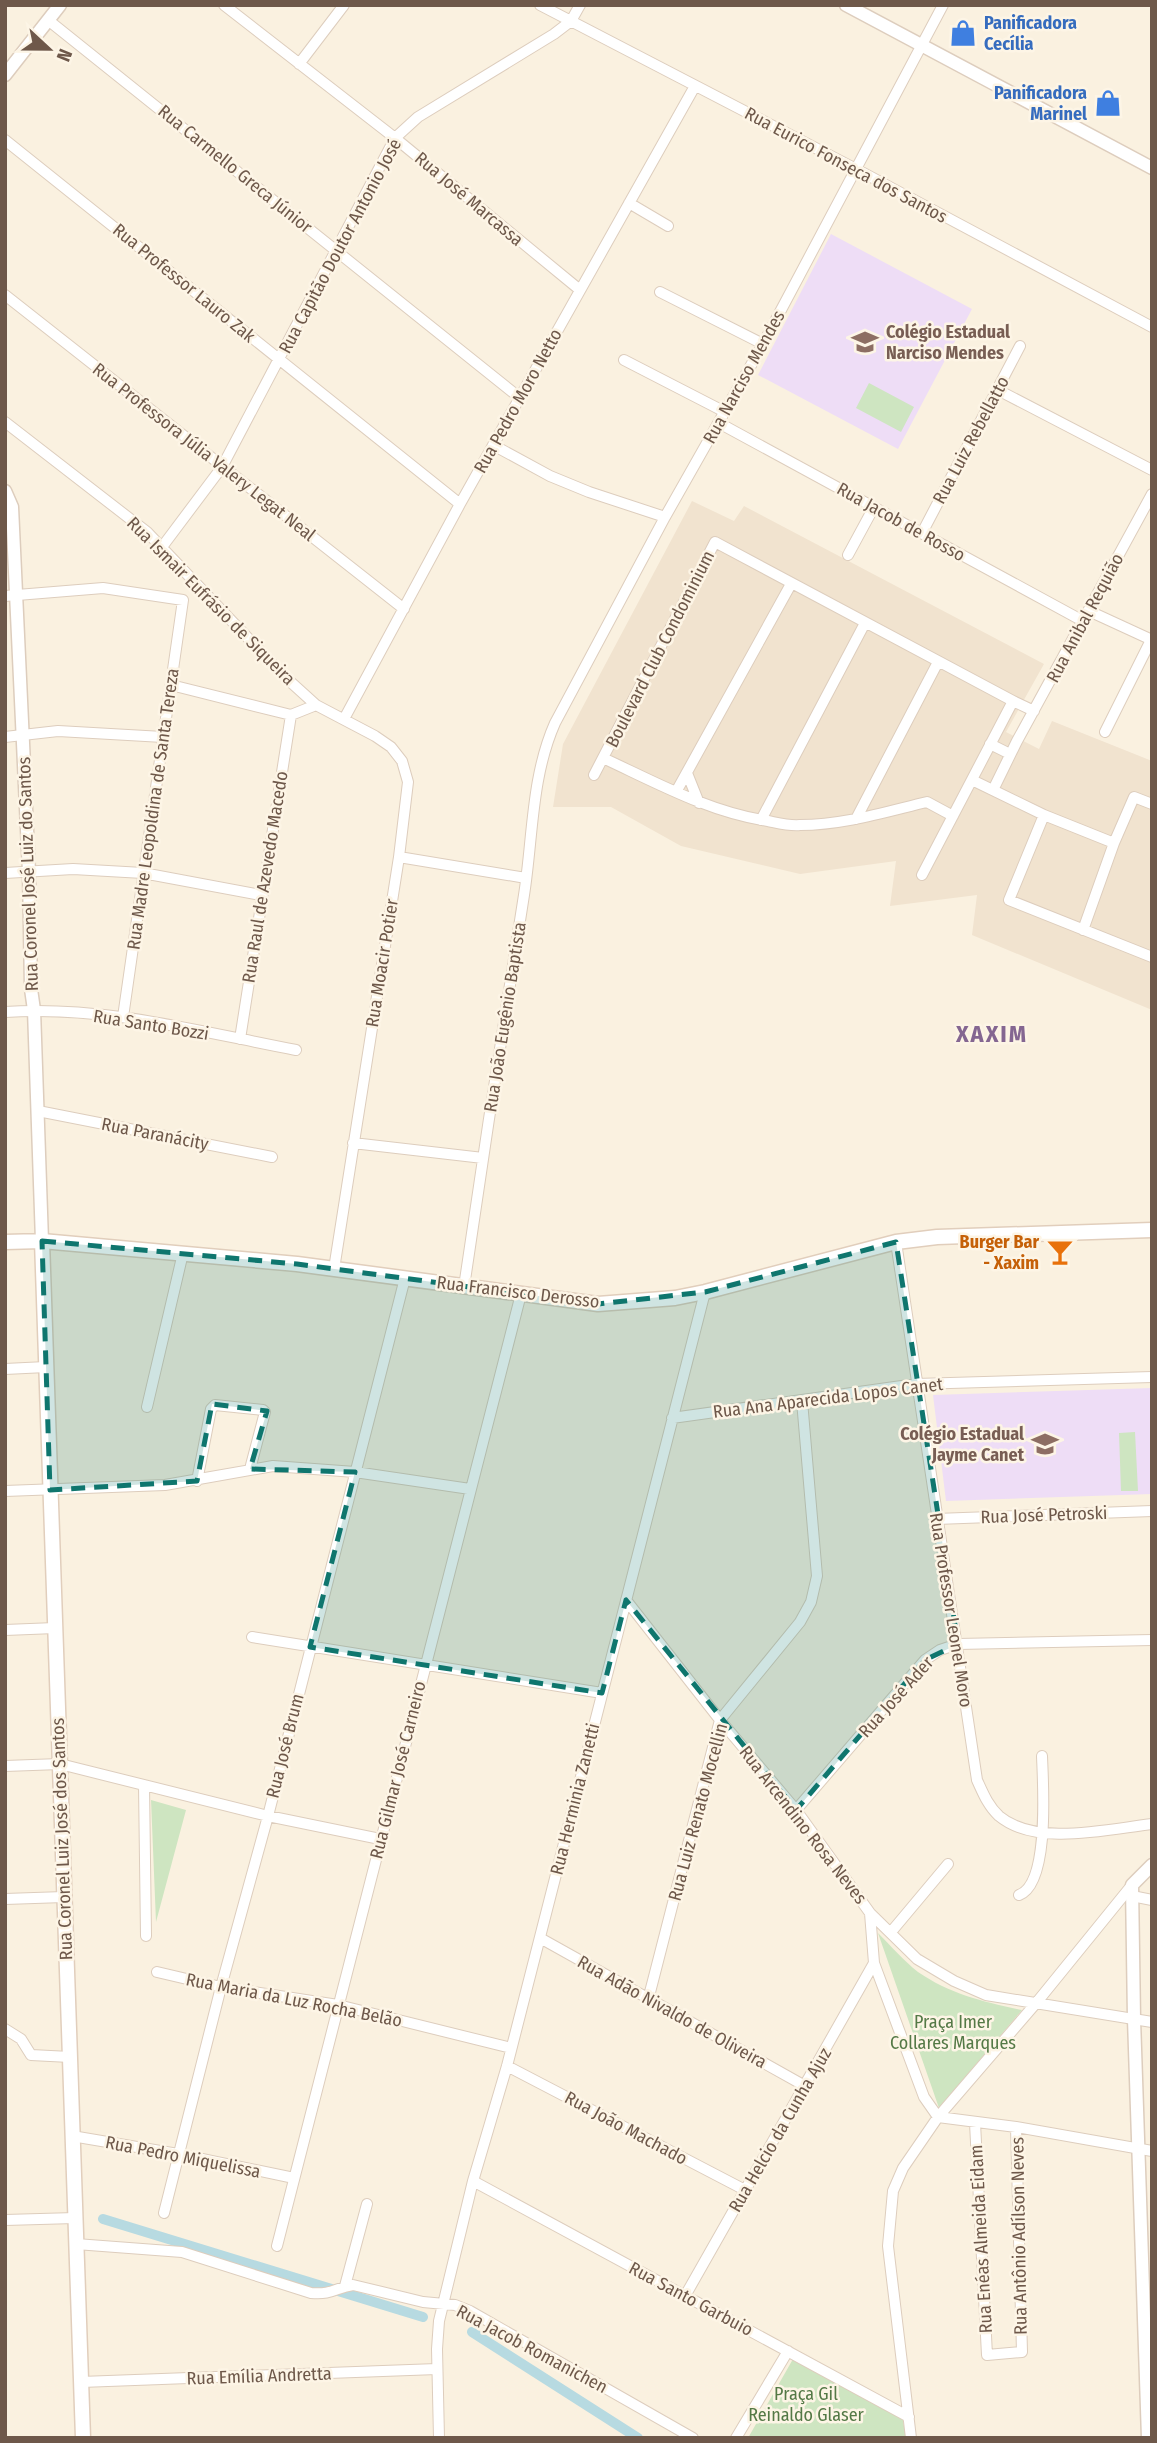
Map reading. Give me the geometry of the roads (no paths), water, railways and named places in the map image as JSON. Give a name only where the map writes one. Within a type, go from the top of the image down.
[{"type":"main road","name":"Rua Francisco Derosso","points":[[5,1242],[42,1241],[183,1253],[334,1269],[598,1304],[675,1298],[705,1292],[896,1242],[937,1237],[1152,1230]]},
{"type":"main road","name":"Rua Coronel Luiz José dos Santos","points":[[42,1241],[83,2438]]},
{"type":"street","points":[[5,75],[61,5]]},
{"type":"street","name":"Rua José Marcassa","points":[[224,5],[395,138],[580,290]]},
{"type":"street","points":[[299,64],[344,5]]},
{"type":"street","name":"Rua Eurico Fonseca dos Santos","points":[[540,5],[1152,327]]},
{"type":"street","name":"Rua Capitão Doutor Antonio José","points":[[162,547],[222,467],[395,138],[418,117],[554,34],[570,21],[580,5]]},
{"type":"street","points":[[846,5],[1152,169]]},
{"type":"street","name":"Rua Narciso Mendes","points":[[544,748],[665,517],[763,344],[943,5]]},
{"type":"street","name":"Rua Carmello Greca Júnior","points":[[48,20],[520,398]]},
{"type":"street","name":"Rua Pedro Moro Netto","points":[[344,719],[460,504],[695,86]]},
{"type":"street","name":"Rua Professor Lauro Zak","points":[[5,140],[460,504]]},
{"type":"street","points":[[629,203],[668,226]]},
{"type":"street","points":[[660,292],[763,344]]},
{"type":"street","name":"Rua Professora Júlia Valery Legat Neal","points":[[5,295],[404,609]]},
{"type":"street","name":"Rua Luiz Rebellatto","points":[[922,533],[1020,346]]},
{"type":"street","points":[[624,360],[725,412]]},
{"type":"street","points":[[998,390],[1152,470]]},
{"type":"street","name":"Rua Ismair Eufrásio de Siqueira","points":[[5,422],[147,531],[284,676],[316,705]]},
{"type":"street","name":"Rua Jacob de Rosso","points":[[719,423],[922,533],[1086,616],[1152,640]]},
{"type":"street","points":[[494,445],[551,476],[589,492],[665,517]]},
{"type":"street","name":"Rua Coronel José Luiz do Santos","points":[[5,491],[12,507],[11,595],[23,737],[42,1241]]},
{"type":"street","name":"Rua Anibal Requião","points":[[1010,754],[1152,494]]},
{"type":"street","points":[[848,555],[874,507]]},
{"type":"street","name":"Boulevard Club Condominium","points":[[594,775],[715,542],[1034,711]]},
{"type":"street","points":[[676,793],[791,584]]},
{"type":"street","name":"Rua Madre Leopoldina de Santa Tereza","points":[[11,595],[103,588],[183,600],[123,1017]]},
{"type":"street","points":[[761,820],[865,623]]},
{"type":"street","points":[[1105,732],[1152,640]]},
{"type":"street","points":[[856,819],[938,662]]},
{"type":"street","points":[[171,685],[291,715],[316,705]]},
{"type":"street","points":[[922,875],[1013,701]]},
{"type":"street","name":"Rua Moacir Potier","points":[[316,705],[391,747],[402,761],[408,782],[399,857],[334,1269]]},
{"type":"street","name":"Rua Raul de Azevedo Macedo","points":[[240,1039],[291,715]]},
{"type":"street","points":[[5,737],[58,731],[163,737]]},
{"type":"street","points":[[990,744],[1010,754],[993,790]]},
{"type":"street","name":"Rua João Eugênio Baptista","points":[[464,1287],[544,748]]},
{"type":"street","name":"Boulevard Club Condominium","points":[[603,758],[699,803],[761,820],[797,825],[856,819],[927,802],[953,816]]},
{"type":"street","points":[[687,773],[699,803]]},
{"type":"street","points":[[972,780],[1114,843]]},
{"type":"street","points":[[868,795],[884,813]]},
{"type":"street","points":[[1083,930],[1114,843],[1134,797],[1152,804]]},
{"type":"street","points":[[1044,814],[1009,900],[1152,957]]},
{"type":"street","points":[[399,857],[526,877]]},
{"type":"street","points":[[5,873],[73,869],[143,873],[261,895]]},
{"type":"street","name":"Rua Santo Bozzi","points":[[5,1012],[34,1010],[123,1017],[296,1050]]},
{"type":"street","name":"Rua Paranácity","points":[[38,1111],[272,1157]]},
{"type":"street","points":[[354,1143],[483,1158]]},
{"type":"street","name":"Rua Professor Leonel Moro","points":[[896,1242],[977,1780],[988,1804],[1001,1817],[1021,1828],[1043,1833],[1152,1824]]},
{"type":"street","points":[[147,1407],[183,1253]]},
{"type":"street","name":"Rua José Brum","points":[[164,2213],[405,1278]]},
{"type":"street","name":"Rua Herminia Zanetti","points":[[439,2438],[438,2334],[443,2305],[473,2181],[507,2066],[705,1292]]},
{"type":"street","name":"Rua Gilmar José Carneiro","points":[[277,2246],[520,1294]]},
{"type":"street","points":[[5,1369],[46,1367]]},
{"type":"street","name":"Rua Ana Aparecida Lopos Canet","points":[[672,1418],[916,1384],[1152,1377]]},
{"type":"street","name":"Rua Luiz Renato Mocellin","points":[[648,2000],[720,1720],[800,1622],[811,1602],[817,1576],[802,1401]]},
{"type":"street","points":[[197,1481],[211,1409],[215,1405],[265,1412],[250,1469]]},
{"type":"street","points":[[5,1491],[165,1485],[273,1466],[355,1472],[470,1489]]},
{"type":"street","name":"Rua José Petroski","points":[[936,1519],[1152,1511]]},
{"type":"street","name":"Rua Arcendino Rosa Neves","points":[[626,1600],[720,1720],[796,1810],[870,1913],[874,1963],[924,2097],[938,2117]]},
{"type":"street","points":[[5,1630],[55,1628]]},
{"type":"street","points":[[252,1637],[602,1693]]},
{"type":"street","name":"Rua José Ader","points":[[796,1810],[925,1660],[940,1650],[958,1644],[1152,1640]]},
{"type":"street","points":[[1019,1895],[1027,1892],[1034,1881],[1043,1833],[1042,1756]]},
{"type":"street","points":[[5,1766],[60,1764],[268,1816],[380,1839]]},
{"type":"street","points":[[144,1785],[146,1936]]},
{"type":"street","points":[[891,1932],[948,1864]]},
{"type":"street","points":[[911,2438],[888,2245],[893,2191],[903,2168],[938,2117],[1152,1865]]},
{"type":"street","points":[[1132,1891],[1152,1900]]},
{"type":"street","points":[[1132,1891],[1133,2019],[1148,2438]]},
{"type":"street","points":[[5,1899],[64,1897]]},
{"type":"street","points":[[870,1913],[917,1959],[954,1981],[986,1994],[1152,2022]]},
{"type":"street","name":"Rua Adão Nivaldo de Oliveira","points":[[540,1938],[805,2086]]},
{"type":"street","name":"Rua Helcio da Cunha Ajuz","points":[[685,2296],[874,1963]]},
{"type":"street","name":"Rua Maria da Luz Rocha Belão","points":[[157,1972],[221,1987],[338,2006],[511,2048]]},
{"type":"street","points":[[5,2029],[20,2039],[31,2055],[70,2057]]},
{"type":"street","name":"Rua João Machado","points":[[507,2066],[745,2190]]},
{"type":"street","points":[[938,2117],[1016,2127],[1152,2151]]},
{"type":"street","name":"Rua Enéas Almeida Eidam","points":[[975,2123],[987,2355]]},
{"type":"street","name":"Rua Antônio Adílson Neves","points":[[987,2355],[1022,2351],[1016,2127]]},
{"type":"street","name":"Rua Pedro Miquelissa","points":[[72,2136],[294,2178]]},
{"type":"street","name":"Rua Santo Garbuio","points":[[473,2181],[909,2417]]},
{"type":"street","points":[[340,2289],[367,2204]]},
{"type":"street","points":[[5,2220],[75,2218]]},
{"type":"street","name":"Rua Jacob Romanichen","points":[[76,2244],[181,2252],[311,2293],[327,2295],[340,2289],[366,2287],[423,2302],[455,2305],[693,2438]]},
{"type":"street","points":[[736,2438],[788,2351]]},
{"type":"street","name":"Rua Emília Andretta","points":[[81,2382],[437,2369]]},
{"type":"waterway","points":[[103,2219],[423,2317]]},
{"type":"waterway","points":[[472,2332],[638,2438]]},
{"type":"place","name":"Panificadora Cecília","points":[[963,33]]},
{"type":"place","name":"Panificadora Marinel","points":[[1108,103]]},
{"type":"place","name":"Colégio Estadual Narciso Mendes","points":[[865,342]]},
{"type":"place","name":"Burger Bar - Xaxim","points":[[1060,1252]]},
{"type":"place","name":"Colégio Estadual Jayme Canet","points":[[1045,1444]]},
{"type":"district","name":"XAXIM","points":[[992,1034]]},
{"type":"park label","name":"Praça Imer Collares Marques","points":[[953,2032]]},
{"type":"park label","name":"Praça Gil Reinaldo Glaser","points":[[806,2404]]}]
